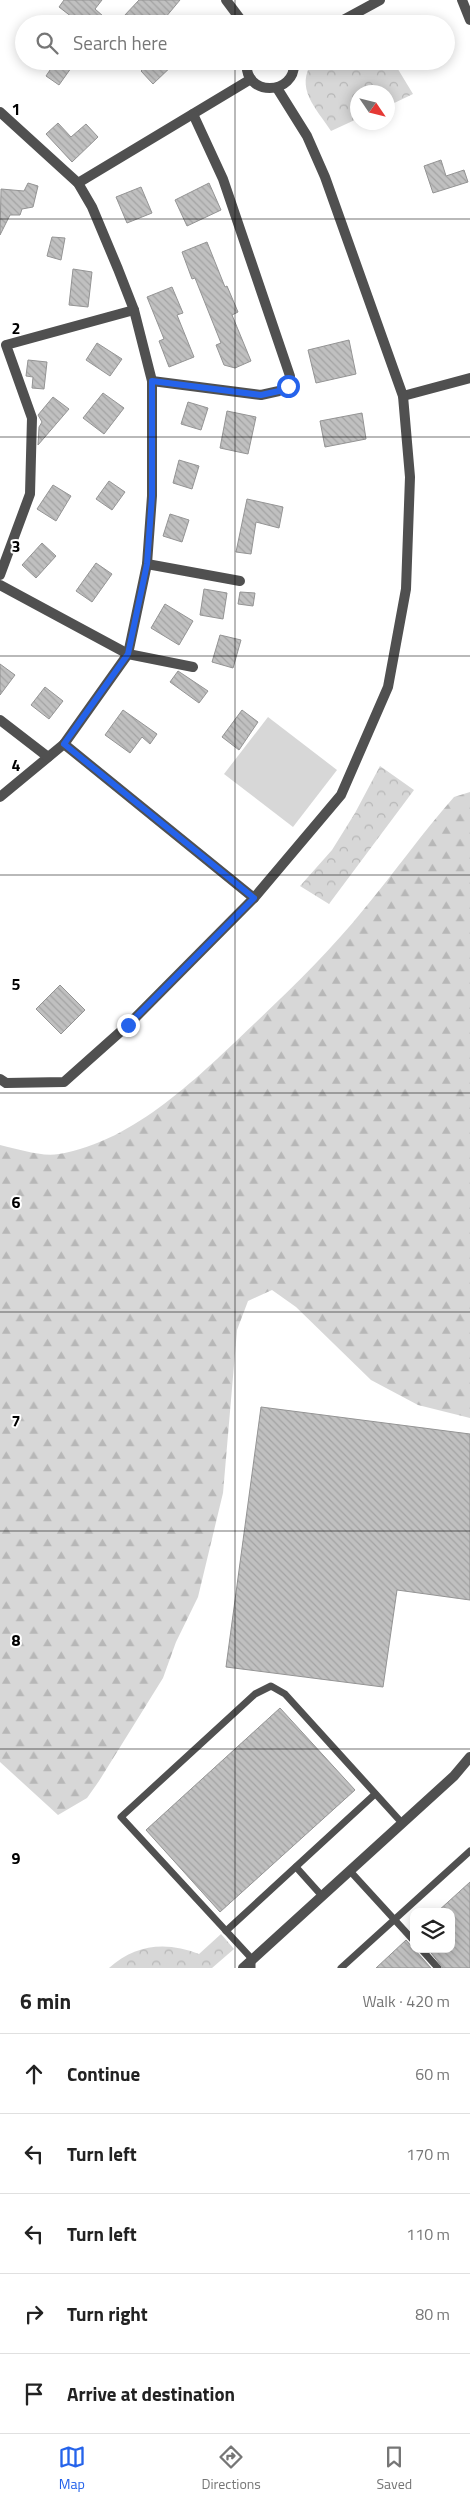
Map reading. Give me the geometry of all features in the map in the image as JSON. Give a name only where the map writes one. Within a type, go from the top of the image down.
[{"type":"street","points":[[226,0],[237,15]]},
{"type":"street","points":[[352,15],[380,0]]},
{"type":"street","points":[[462,0],[470,20]]},
{"type":"street","points":[[247,70],[251,79],[263,88],[277,88],[290,79],[293,70]]},
{"type":"street","points":[[78,183],[251,79]]},
{"type":"street","points":[[0,1079],[6,1083],[64,1082],[128,1025],[254,898],[341,795],[388,687],[406,589],[410,477],[402,396],[325,177],[306,136],[277,88]]},
{"type":"street","points":[[0,112],[78,183],[92,206],[134,310],[152,381],[152,496],[147,564],[128,654],[64,744],[0,797]]},
{"type":"street","points":[[152,381],[261,395],[279,391],[288,386],[290,376],[223,179],[193,114]]},
{"type":"street","points":[[0,575],[30,494],[32,418],[6,345],[134,310]]},
{"type":"street","points":[[402,396],[470,378]]},
{"type":"street","points":[[147,564],[240,581]]},
{"type":"street","points":[[0,585],[128,654],[193,667]]},
{"type":"street","points":[[0,720],[48,757]]},
{"type":"street","points":[[64,744],[254,898]]},
{"type":"street","points":[[243,1968],[252,1964],[322,1896],[454,1776],[470,1757]]},
{"type":"street","points":[[454,1776],[470,1766]]},
{"type":"lane","points":[[252,1964],[226,1931],[121,1817],[255,1694],[271,1686],[279,1689],[402,1823]]},
{"type":"lane","points":[[226,1931],[375,1794]]},
{"type":"lane","points":[[341,1968],[470,1851]]},
{"type":"lane","points":[[296,1866],[322,1896]]},
{"type":"lane","points":[[350,1871],[410,1938]]},
{"type":"lane","points":[[425,1953],[438,1968]]},
{"type":"green space","points":[[308,70],[398,70],[413,94],[395,103],[395,85],[350,85],[350,122],[331,131],[309,98],[306,80]]},
{"type":"green space","points":[[268,717],[337,770],[293,827],[224,774]]},
{"type":"green space","points":[[380,766],[414,790],[329,904],[300,886],[332,850],[355,813]]},
{"type":"green space","points":[[470,792],[470,1418],[418,1405],[371,1380],[296,1307],[272,1290],[248,1301],[237,1330],[223,1493],[198,1597],[176,1642],[163,1678],[99,1781],[87,1798],[58,1815],[0,1762],[0,1145],[37,1154],[52,1155],[87,1147],[140,1121],[165,1103],[212,1064],[311,968],[351,924],[454,797]]},
{"type":"green space","points":[[221,1934],[234,1949],[212,1968],[109,1968],[130,1954],[152,1947],[175,1947],[199,1954]]},
{"type":"building","points":[[64,0],[102,0],[95,9],[102,15],[69,15],[59,7]]},
{"type":"building","points":[[139,0],[180,0],[168,15],[125,15]]},
{"type":"building","points":[[50,70],[70,70],[59,85],[46,76]]},
{"type":"building","points":[[142,70],[168,70],[153,84]]},
{"type":"building","points":[[58,123],[71,137],[86,124],[98,137],[72,162],[46,134]]},
{"type":"building","points":[[441,160],[446,176],[464,170],[468,182],[433,193],[424,166]]},
{"type":"building","points":[[28,183],[38,186],[33,207],[22,209],[20,215],[10,215],[0,235],[1,189],[24,191]]},
{"type":"building","points":[[209,183],[221,210],[187,226],[175,200]]},
{"type":"building","points":[[141,187],[152,213],[127,223],[116,197]]},
{"type":"building","points":[[52,237],[65,238],[61,260],[47,256]]},
{"type":"building","points":[[207,242],[225,287],[227,286],[238,312],[232,315],[251,361],[235,368],[224,365],[216,345],[221,343],[195,278],[192,279],[182,252]]},
{"type":"building","points":[[73,269],[92,272],[88,307],[69,305]]},
{"type":"building","points":[[172,287],[183,313],[177,315],[194,357],[169,367],[159,341],[164,339],[147,297]]},
{"type":"building","points":[[349,340],[356,374],[316,383],[308,350]]},
{"type":"building","points":[[97,343],[122,359],[110,376],[86,360]]},
{"type":"building","points":[[28,360],[47,362],[44,389],[32,388],[33,377],[26,376]]},
{"type":"building","points":[[103,393],[124,408],[104,434],[83,418]]},
{"type":"building","points":[[53,397],[69,409],[38,445],[39,427],[42,422],[38,415]]},
{"type":"building","points":[[188,402],[208,408],[201,430],[181,424]]},
{"type":"building","points":[[227,411],[256,417],[248,454],[220,448]]},
{"type":"building","points":[[362,413],[366,439],[325,447],[320,421]]},
{"type":"building","points":[[179,460],[199,466],[192,489],[173,483]]},
{"type":"building","points":[[109,481],[125,492],[112,510],[96,499]]},
{"type":"building","points":[[53,485],[71,496],[56,521],[37,509]]},
{"type":"building","points":[[247,499],[283,507],[279,528],[256,522],[251,554],[236,552]]},
{"type":"building","points":[[170,514],[189,520],[182,542],[163,536]]},
{"type":"building","points":[[42,543],[56,556],[36,578],[22,565]]},
{"type":"building","points":[[96,563],[112,574],[92,602],[76,591]]},
{"type":"building","points":[[204,589],[227,593],[223,619],[200,615]]},
{"type":"building","points":[[240,592],[255,593],[253,606],[238,604]]},
{"type":"building","points":[[165,604],[193,621],[179,645],[151,628]]},
{"type":"building","points":[[220,635],[241,640],[233,668],[212,662]]},
{"type":"building","points":[[0,664],[15,675],[0,695]]},
{"type":"building","points":[[178,671],[208,691],[199,703],[170,682]]},
{"type":"building","points":[[45,687],[63,701],[49,719],[31,705]]},
{"type":"building","points":[[123,710],[157,734],[150,744],[142,737],[130,753],[105,735]]},
{"type":"building","points":[[242,710],[258,722],[239,750],[222,737]]},
{"type":"building","points":[[60,985],[85,1010],[61,1034],[36,1009]]},
{"type":"building","points":[[261,1407],[470,1434],[470,1600],[397,1590],[383,1687],[226,1667]]},
{"type":"building","points":[[280,1708],[355,1790],[220,1912],[146,1830]]},
{"type":"building","points":[[470,1882],[470,1968],[443,1968],[431,1953],[455,1953],[455,1908],[441,1908]]},
{"type":"building","points":[[406,1940],[410,1944],[410,1953],[418,1953],[431,1968],[376,1968]]},
{"type":"route","points":[[128,1025],[254,898],[64,744],[128,654],[147,564],[152,496],[152,381],[261,395],[279,391],[288,386]]}]
